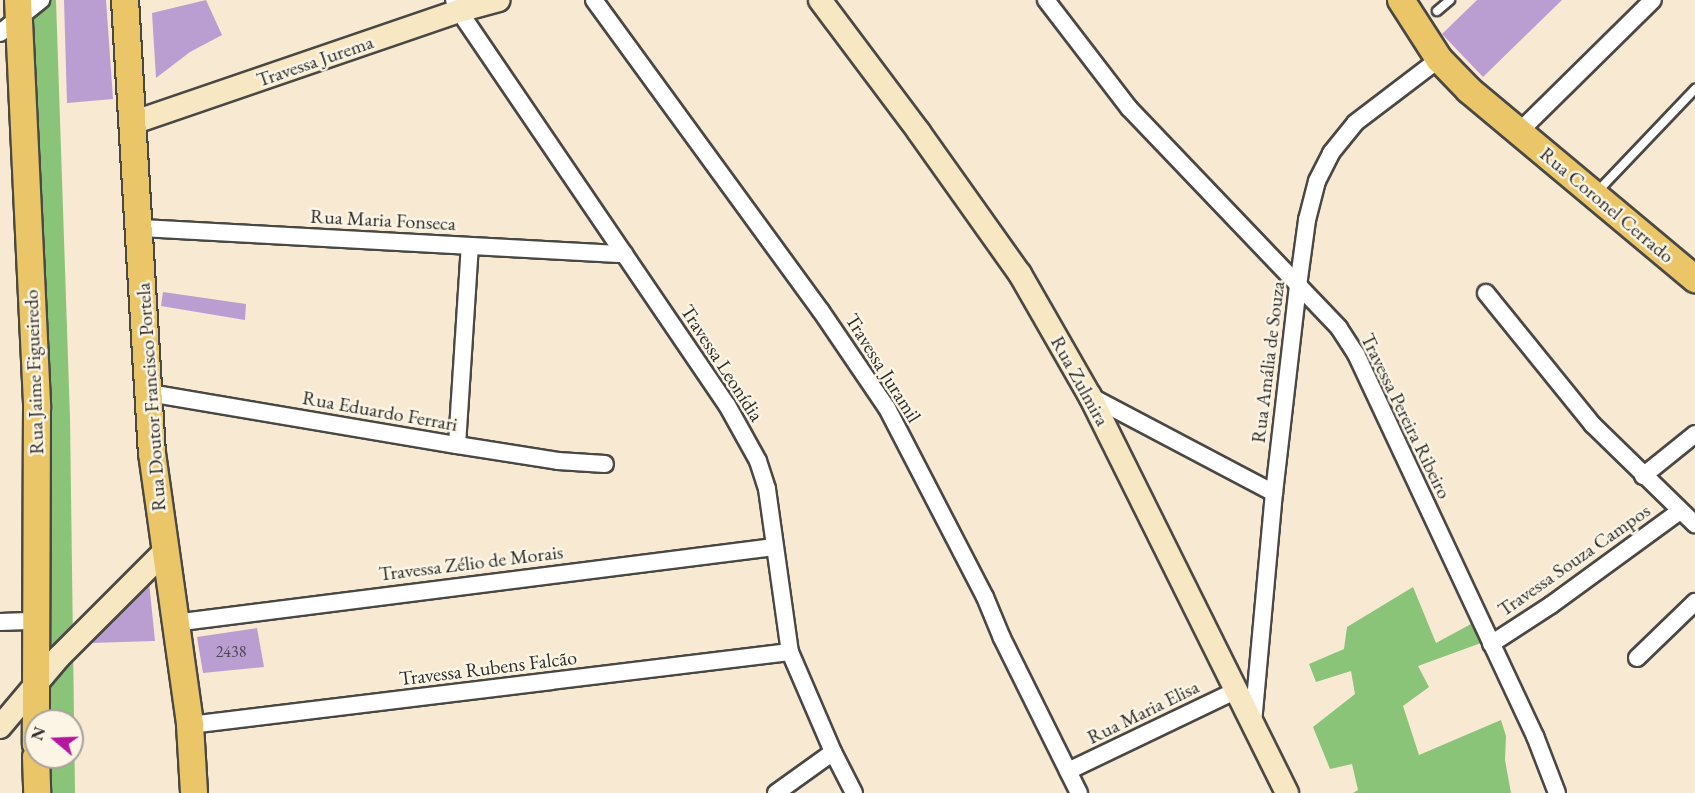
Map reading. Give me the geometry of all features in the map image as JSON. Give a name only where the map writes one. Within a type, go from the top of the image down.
[{"type":"main road","name":"Rua Doutor Francisco Portela","points":[[125,0],[156,495],[190,725],[194,793]]},
{"type":"main road","name":"Rua Coronel Cerrado","points":[[1405,2],[1439,59],[1469,90],[1595,193],[1695,279]]},
{"type":"main road","name":"Rua Jaime Figueiredo","points":[[12,17],[37,408],[37,666],[34,684],[35,709]]},
{"type":"main road","points":[[36,769],[37,793]]},
{"type":"street","points":[[12,17],[41,0]]},
{"type":"street","name":"Travessa Jurema","points":[[132,123],[456,5],[499,0]]},
{"type":"street","name":"Travessa Juramil","points":[[594,0],[821,311],[887,408],[985,597],[1002,638],[1079,793]]},
{"type":"street","name":"Rua Zulmira","points":[[820,0],[992,232],[1020,274],[1090,396],[1287,793]]},
{"type":"street","name":"Travessa Pereira Ribeiro","points":[[1046,0],[1129,108],[1339,328],[1356,354],[1491,644],[1557,793]]},
{"type":"street","points":[[1519,132],[1653,0]]},
{"type":"street","name":"Travessa Leonídia","points":[[456,5],[727,405],[758,461],[768,489],[774,547],[790,652],[833,753],[854,793]]},
{"type":"street","name":"Rua Amália de Souza","points":[[1253,723],[1274,493],[1298,286],[1307,220],[1317,181],[1331,153],[1355,123],[1439,59]]},
{"type":"street","name":"Rua Maria Fonseca","points":[[140,228],[624,254]]},
{"type":"street","points":[[457,445],[470,246]]},
{"type":"street","points":[[1486,292],[1592,424],[1695,524]]},
{"type":"street","name":"Rua Eduardo Ferrari","points":[[149,393],[558,461],[605,464]]},
{"type":"street","points":[[1090,396],[1274,493]]},
{"type":"street","points":[[1644,476],[1695,434]]},
{"type":"street","name":"Travessa Souza Campos","points":[[1491,644],[1551,605],[1680,511]]},
{"type":"street","name":"Travessa Zélio de Morais","points":[[174,623],[774,547]]},
{"type":"street","points":[[0,727],[34,684],[111,602],[164,552]]},
{"type":"street","points":[[1637,658],[1695,602]]},
{"type":"street","points":[[0,622],[36,621]]},
{"type":"street","name":"Travessa Rubens Falcão","points":[[190,725],[790,652]]},
{"type":"street","name":"Rua Maria Elisa","points":[[1068,771],[1235,691]]},
{"type":"street","points":[[776,793],[833,753]]},
{"type":"lane","points":[[1437,11],[1450,0]]},
{"type":"lane","points":[[1595,193],[1695,89]]},
{"type":"green space","points":[[25,0],[56,0],[70,418],[74,709],[39,709]]},
{"type":"green space","points":[[1413,587],[1436,643],[1471,624],[1481,643],[1418,666],[1429,687],[1403,706],[1419,755],[1501,720],[1506,736],[1505,760],[1511,793],[1353,793],[1358,790],[1352,764],[1330,769],[1313,727],[1355,694],[1351,671],[1316,682],[1309,664],[1344,649],[1347,627]]},
{"type":"green space","points":[[40,769],[75,769],[75,793],[41,793]]},
{"type":"building","points":[[64,0],[106,0],[113,99],[67,103]]},
{"type":"building","points":[[206,0],[222,35],[190,52],[156,78],[152,13]]},
{"type":"building","points":[[1477,0],[1562,0],[1483,77],[1442,34]]},
{"type":"building","points":[[163,292],[246,304],[245,320],[161,306]]},
{"type":"building","points":[[149,582],[155,641],[90,643]]},
{"type":"building","points":[[257,628],[264,667],[203,673],[197,637]]}]
